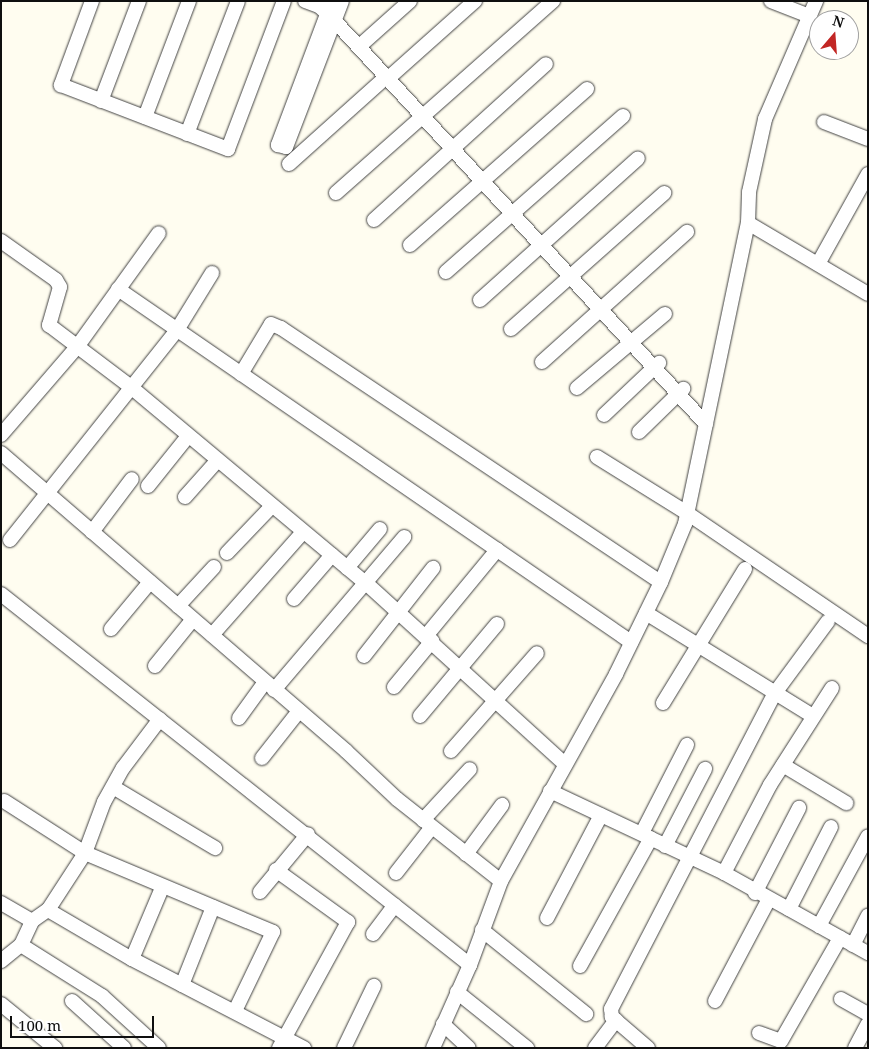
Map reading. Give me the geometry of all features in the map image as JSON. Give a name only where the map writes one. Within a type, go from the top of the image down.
[{"type":"street","points":[[92,1],[61,85],[228,149],[284,1]]},
{"type":"street","points":[[101,101],[139,1]]},
{"type":"street","points":[[145,117],[189,1]]},
{"type":"street","points":[[187,134],[238,1]]},
{"type":"street","points":[[305,1],[332,9],[390,76]]},
{"type":"street","points":[[363,43],[410,1]]},
{"type":"street","points":[[288,164],[475,1]]},
{"type":"street","points":[[336,193],[424,113],[553,1]]},
{"type":"street","points":[[433,1048],[470,965],[501,881],[646,613],[661,582],[687,513],[748,223],[749,192],[765,119],[809,16],[770,1]]},
{"type":"street","points":[[332,9],[286,147],[278,145],[332,9]]},
{"type":"street","points":[[332,9],[390,76],[706,420]]},
{"type":"street","points":[[374,220],[546,64]]},
{"type":"street","points":[[410,245],[587,89]]},
{"type":"street","points":[[446,272],[623,116]]},
{"type":"street","points":[[824,122],[868,140]]},
{"type":"street","points":[[480,300],[638,158]]},
{"type":"street","points":[[818,264],[868,174]]},
{"type":"street","points":[[511,329],[574,276],[664,193]]},
{"type":"street","points":[[748,223],[868,294]]},
{"type":"street","points":[[542,362],[687,232]]},
{"type":"street","points":[[1,435],[77,347],[159,233]]},
{"type":"street","points":[[1,241],[56,280],[60,293],[48,325],[131,387],[271,507],[367,584],[429,638],[565,764]]},
{"type":"street","points":[[10,540],[46,492],[177,330],[212,273]]},
{"type":"street","points":[[118,290],[631,642]]},
{"type":"street","points":[[577,388],[665,314]]},
{"type":"street","points":[[241,374],[271,324],[281,328],[661,582]]},
{"type":"street","points":[[604,415],[657,366]]},
{"type":"street","points":[[639,432],[680,391]]},
{"type":"street","points":[[148,486],[188,436]]},
{"type":"street","points":[[1,454],[428,824],[501,881]]},
{"type":"street","points":[[597,458],[687,513],[868,636]]},
{"type":"street","points":[[185,497],[217,461]]},
{"type":"street","points":[[92,532],[132,479]]},
{"type":"street","points":[[227,553],[271,507]]},
{"type":"street","points":[[347,568],[380,529]]},
{"type":"street","points":[[212,635],[303,532]]},
{"type":"street","points":[[239,718],[367,584],[404,537]]},
{"type":"street","points":[[394,687],[497,550]]},
{"type":"street","points":[[294,599],[332,555]]},
{"type":"street","points":[[178,606],[214,567]]},
{"type":"street","points":[[364,656],[433,568]]},
{"type":"street","points":[[663,703],[745,569]]},
{"type":"street","points":[[111,629],[150,582]]},
{"type":"street","points":[[1,594],[308,834],[470,965]]},
{"type":"street","points":[[646,613],[813,716]]},
{"type":"street","points":[[155,666],[193,619]]},
{"type":"street","points":[[648,1048],[616,1020],[611,1009],[775,693],[828,621]]},
{"type":"street","points":[[420,716],[497,624]]},
{"type":"street","points":[[451,750],[537,653]]},
{"type":"street","points":[[724,874],[784,765],[832,688]]},
{"type":"street","points":[[262,758],[299,711]]},
{"type":"street","points":[[2,958],[22,945],[32,921],[48,910],[85,853],[113,787],[140,742],[160,719]]},
{"type":"street","points":[[580,966],[646,836],[687,745]]},
{"type":"street","points":[[784,765],[846,803]]},
{"type":"street","points":[[396,873],[428,824],[470,769]]},
{"type":"street","points":[[665,846],[704,769]]},
{"type":"street","points":[[113,787],[215,848]]},
{"type":"street","points":[[550,791],[724,874],[755,893],[789,909],[868,953]]},
{"type":"street","points":[[4,801],[85,853],[162,888],[273,932],[235,1011]]},
{"type":"street","points":[[466,854],[502,805]]},
{"type":"street","points":[[755,893],[799,808]]},
{"type":"street","points":[[547,918],[601,815]]},
{"type":"street","points":[[789,909],[832,827]]},
{"type":"street","points":[[260,892],[276,870],[308,834]]},
{"type":"street","points":[[818,926],[868,836]]},
{"type":"street","points":[[276,870],[348,922],[282,1043]]},
{"type":"street","points":[[132,959],[162,888]]},
{"type":"street","points":[[715,1001],[769,900]]},
{"type":"street","points":[[1,903],[32,921]]},
{"type":"street","points":[[373,934],[395,905]]},
{"type":"street","points":[[182,985],[213,907]]},
{"type":"street","points":[[48,910],[132,959],[235,1011],[282,1043],[304,1048]]},
{"type":"street","points":[[853,945],[868,916]]},
{"type":"street","points":[[482,930],[586,1014]]},
{"type":"street","points":[[759,1033],[781,1042],[840,938]]},
{"type":"street","points":[[22,945],[102,996],[159,1048]]},
{"type":"street","points":[[344,1048],[374,986]]},
{"type":"street","points":[[457,992],[527,1048]]},
{"type":"street","points":[[841,999],[868,1014]]},
{"type":"street","points":[[72,1000],[124,1048]]},
{"type":"street","points":[[1,1004],[55,1048]]},
{"type":"street","points":[[595,1048],[616,1020]]},
{"type":"street","points":[[443,1024],[469,1048]]},
{"type":"street","points":[[855,1048],[868,1024]]}]
